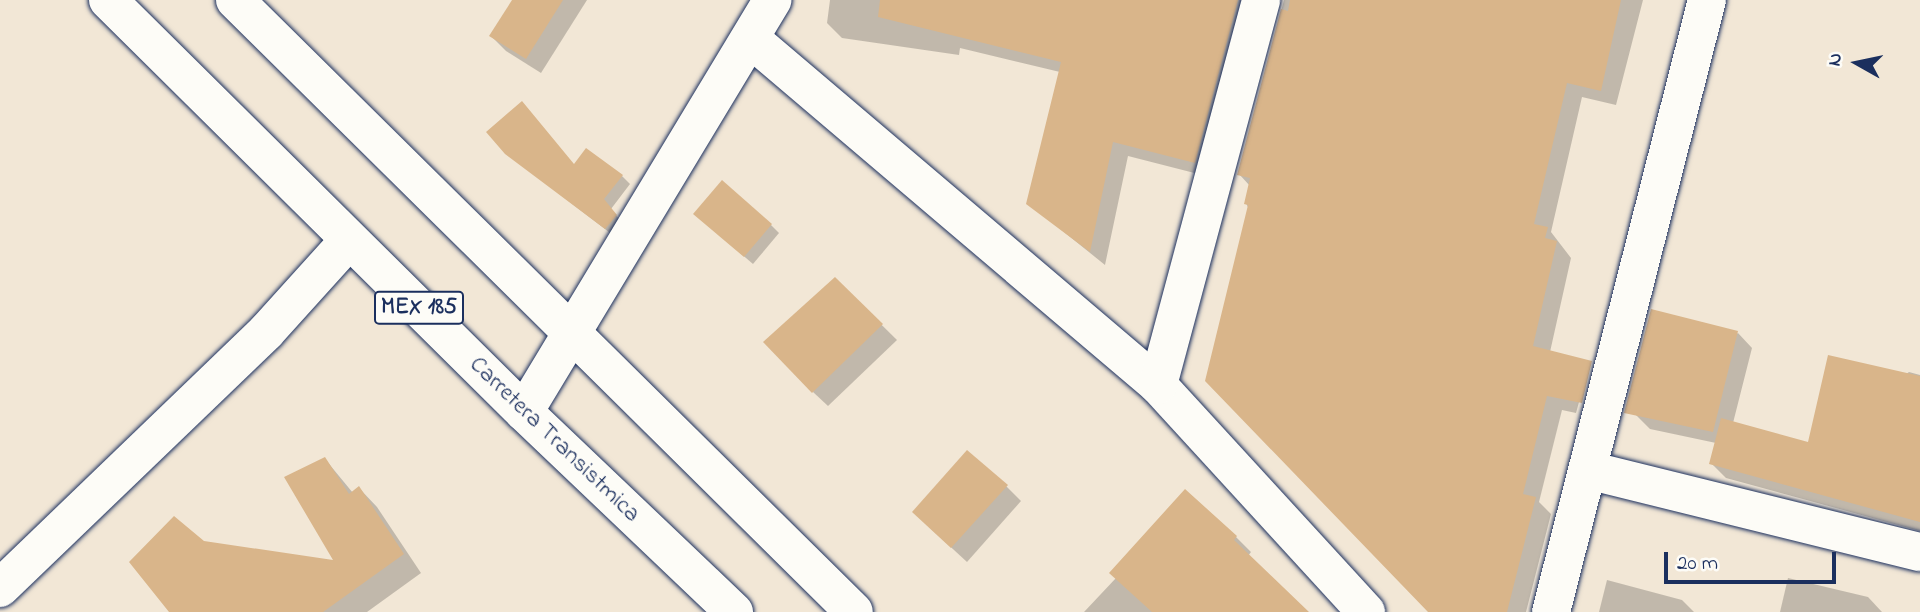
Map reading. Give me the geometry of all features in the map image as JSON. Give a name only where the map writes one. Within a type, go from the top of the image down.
[{"type":"street","name":"Carretera Transistmica","points":[[108,0],[524,412],[734,612]]},
{"type":"street","points":[[235,0],[854,612]]},
{"type":"street","points":[[524,412],[773,0]]},
{"type":"street","points":[[1158,385],[1261,0]]},
{"type":"street","points":[[1551,612],[1707,0]]},
{"type":"street","points":[[751,38],[1158,385],[1366,612]]},
{"type":"street","points":[[0,587],[266,332],[349,240]]},
{"type":"street","points":[[1588,470],[1920,552]]},
{"type":"building","points":[[512,0],[563,0],[526,59],[489,36]]},
{"type":"building","points":[[880,0],[1238,0],[1195,163],[1113,142],[1090,252],[1026,204],[1061,62],[878,17]]},
{"type":"building","points":[[1290,0],[1621,0],[1601,91],[1567,83],[1534,224],[1548,227],[1545,238],[1557,241],[1533,346],[1592,361],[1582,403],[1547,396],[1523,494],[1536,497],[1507,612],[1428,612],[1205,381],[1248,205],[1244,204],[1250,178],[1237,175],[1281,9],[1288,11]]},
{"type":"building","points":[[522,101],[574,164],[586,148],[623,175],[604,199],[617,215],[605,229],[505,154],[486,132]]},
{"type":"building","points":[[722,180],[772,224],[744,257],[693,214]]},
{"type":"building","points":[[835,277],[883,324],[812,393],[763,342]]},
{"type":"building","points":[[1651,309],[1738,331],[1713,432],[1624,413]]},
{"type":"building","points":[[1828,355],[1920,376],[1920,522],[1709,464],[1721,418],[1808,442]]},
{"type":"building","points":[[967,450],[1008,485],[951,548],[912,512]]},
{"type":"building","points":[[325,457],[349,494],[359,486],[404,554],[323,612],[169,612],[129,562],[174,516],[204,541],[333,560],[284,477]]},
{"type":"building","points":[[1185,489],[1237,536],[1234,540],[1309,612],[1152,612],[1109,573]]}]
